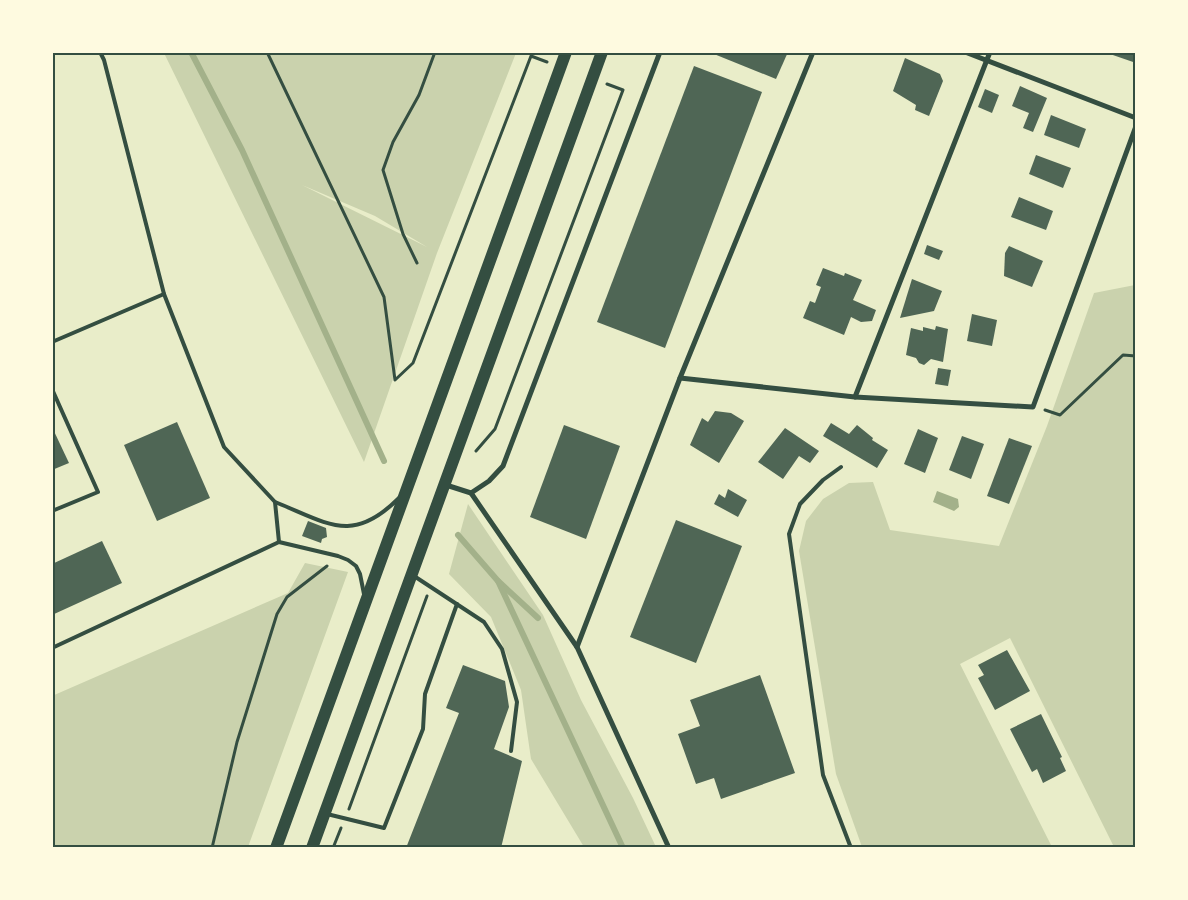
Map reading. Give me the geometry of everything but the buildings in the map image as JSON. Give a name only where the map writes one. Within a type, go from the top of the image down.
[{"type":"main road","points":[[276,848],[566,52]]},
{"type":"main road","points":[[315,847],[325,813],[602,52]]},
{"type":"street","points":[[471,493],[489,480],[503,466],[660,52]]},
{"type":"street","points":[[577,647],[680,378],[812,52]]},
{"type":"street","points":[[965,52],[1136,118]]},
{"type":"street","points":[[855,396],[990,52]]},
{"type":"street","points":[[680,378],[855,396],[1033,407],[1136,126]]},
{"type":"street","points":[[445,485],[471,493],[577,647],[670,848]]},
{"type":"lane","points":[[100,52],[104,60],[164,294],[224,447],[275,502],[338,526],[351,527],[364,524],[380,515],[406,491]]},
{"type":"lane","points":[[52,342],[164,294]]},
{"type":"lane","points":[[52,389],[98,492],[52,510]]},
{"type":"lane","points":[[841,467],[823,480],[800,504],[789,534],[823,775],[851,848]]},
{"type":"lane","points":[[275,502],[279,542]]},
{"type":"lane","points":[[52,648],[279,542],[338,556],[356,566],[360,574],[365,601]]},
{"type":"lane","points":[[413,575],[484,622],[502,650],[517,702],[511,751]]},
{"type":"lane","points":[[325,813],[384,828],[423,729],[425,694],[457,604]]},
{"type":"path","points":[[267,52],[384,297],[395,380],[413,363],[432,316]]},
{"type":"path","points":[[417,263],[403,234],[382,170],[393,142],[419,95],[435,52]]},
{"type":"path","points":[[470,457],[495,429],[526,350]]},
{"type":"path","points":[[1033,407],[1060,415],[1123,355],[1136,356]]},
{"type":"path","points":[[212,848],[237,742],[278,614],[287,597],[338,556]]},
{"type":"path","points":[[333,848],[431,586]]},
{"type":"shaded area","points":[[164,53],[516,53],[437,253],[364,462]],"holes":[[[302,185],[375,216],[427,247]]]},
{"type":"shaded area","points":[[1135,285],[1135,847],[1114,847],[1010,638],[960,664],[1052,847],[862,847],[836,774],[799,551],[806,521],[823,499],[849,483],[873,482],[890,530],[999,546],[1047,426],[1094,293]]},
{"type":"shaded area","points":[[937,491],[958,499],[959,507],[954,511],[933,502]]},
{"type":"shaded area","points":[[468,504],[543,615],[581,700],[633,798],[656,847],[584,847],[531,759],[521,690],[491,617],[449,574]]},
{"type":"shaded area","points":[[305,563],[348,572],[248,847],[53,847],[52,696],[288,593]]},
{"type":"waterway","points":[[191,52],[242,150],[384,461]]},
{"type":"waterway","points":[[458,535],[498,581],[538,618]]},
{"type":"waterway","points":[[498,581],[623,848]]}]
